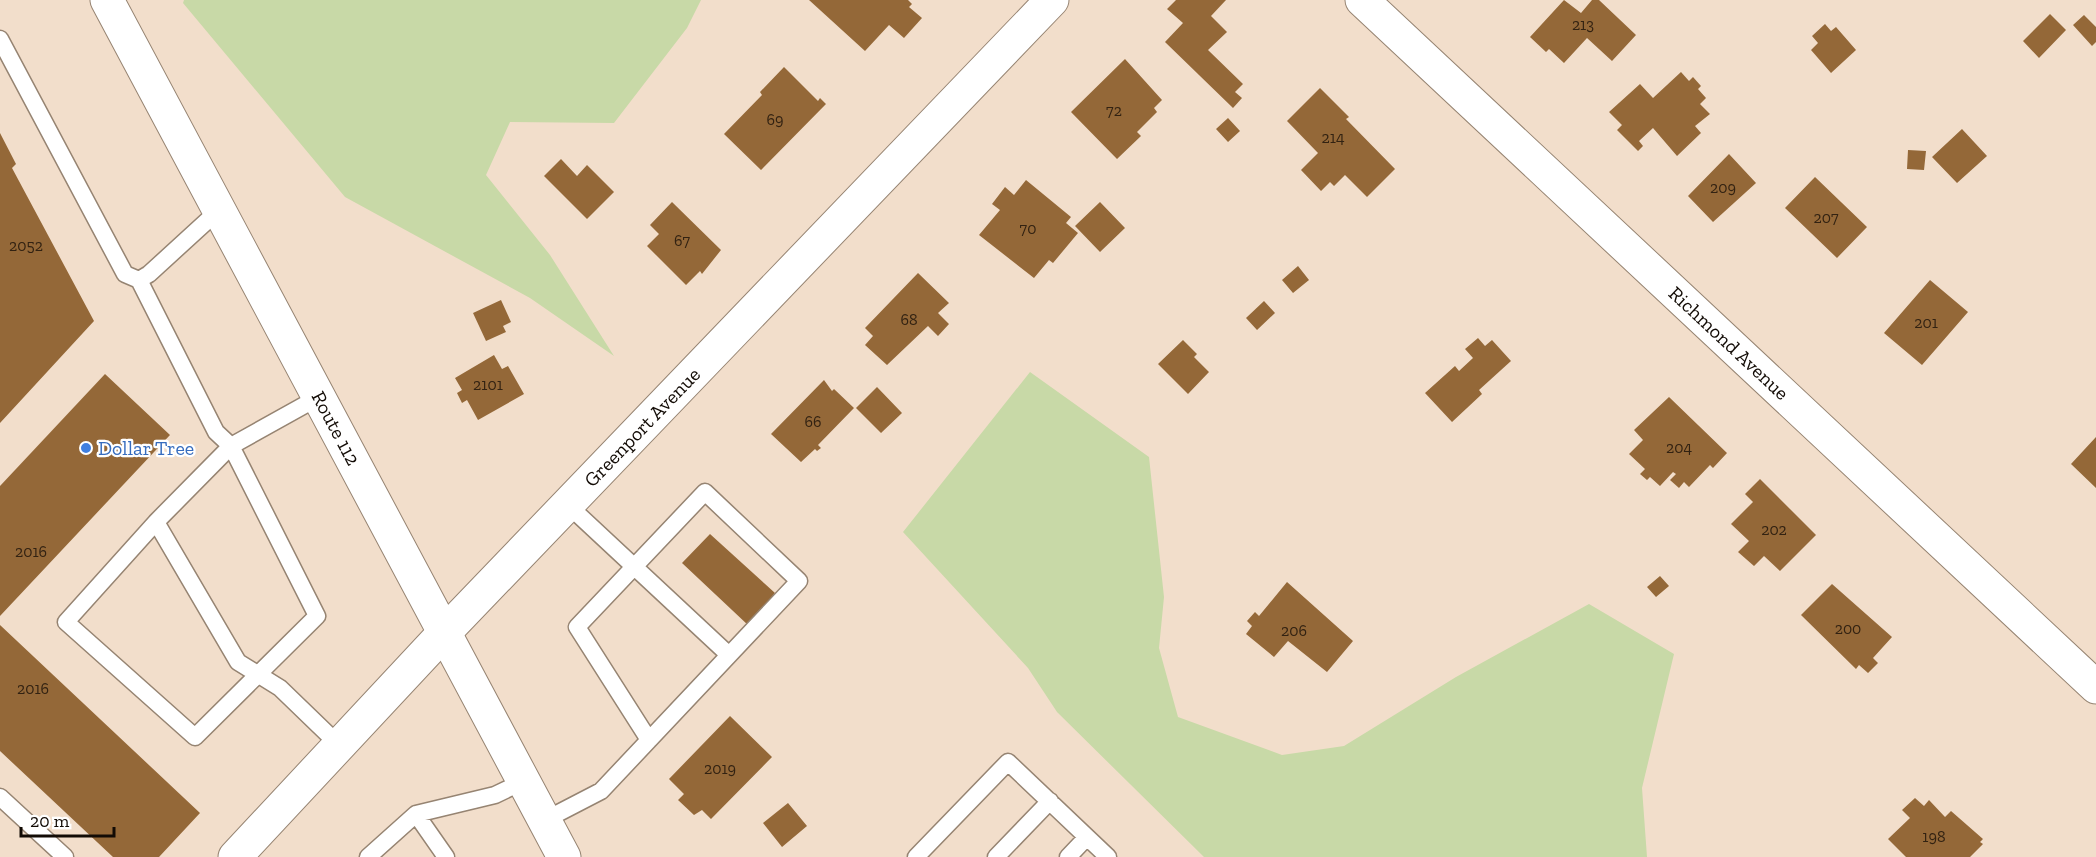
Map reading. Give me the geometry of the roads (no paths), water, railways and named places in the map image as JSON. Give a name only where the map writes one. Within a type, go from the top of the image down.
[{"type":"street","name":"Route 112","points":[[106,0],[564,857]]},
{"type":"street","name":"Greenport Avenue","points":[[236,856],[444,633],[1052,0]]},
{"type":"street","name":"Richmond Avenue","points":[[1362,0],[2096,687]]},
{"type":"lane","points":[[0,39],[125,274],[138,280],[216,432],[231,446],[317,616],[195,737],[66,622],[156,522],[231,446],[319,397]]},
{"type":"lane","points":[[138,280],[149,274],[219,210]]},
{"type":"lane","points":[[545,820],[601,792],[799,581],[705,492],[577,627],[649,740]]},
{"type":"lane","points":[[568,505],[729,655]]},
{"type":"lane","points":[[156,522],[238,662],[280,688],[339,745]]},
{"type":"lane","points":[[916,857],[1008,762],[1108,857]]},
{"type":"lane","points":[[368,857],[416,814],[495,795],[524,781]]},
{"type":"lane","points":[[0,797],[65,857]]},
{"type":"lane","points":[[996,857],[1050,801]]},
{"type":"lane","points":[[416,814],[446,857]]},
{"type":"lane","points":[[1068,857],[1087,837]]},
{"type":"place","name":"Dollar Tree","points":[[86,448]]}]
